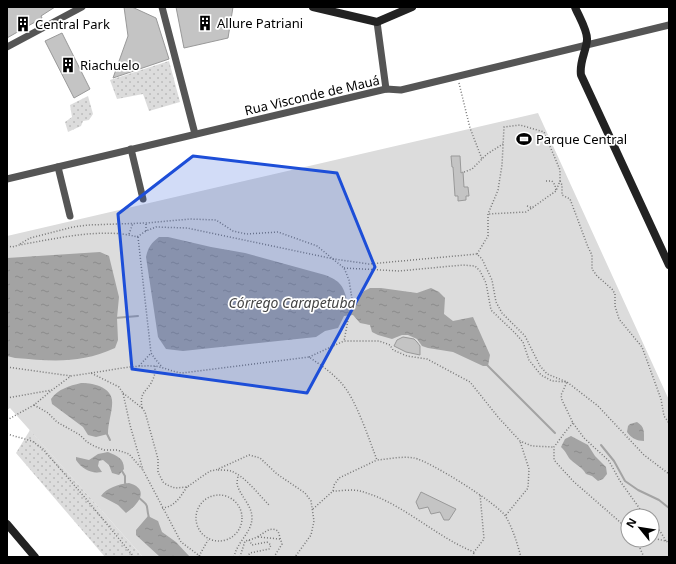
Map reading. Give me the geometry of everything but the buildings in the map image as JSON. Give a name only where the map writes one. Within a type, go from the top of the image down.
[{"type":"street","points":[[7,48],[82,7]]},
{"type":"street","points":[[162,7],[195,134]]},
{"type":"street","points":[[313,7],[377,22],[412,7]]},
{"type":"street","points":[[574,7],[586,34],[586,46],[580,69],[581,75],[669,265]]},
{"type":"street","points":[[377,22],[386,89]]},
{"type":"street","name":"Rua Visconde de Mauá","points":[[7,179],[386,89],[401,90],[669,26]]},
{"type":"street","points":[[131,150],[143,199]]},
{"type":"street","points":[[58,167],[70,216]]},
{"type":"street","points":[[7,524],[31,556]]},
{"type":"path","points":[[457,77],[470,128],[482,159]]},
{"type":"path","points":[[477,254],[488,236],[488,214],[498,190],[502,165],[504,127],[520,125],[544,132],[560,170],[562,194],[570,199],[592,255],[592,268],[597,276],[612,289],[615,294],[615,306],[619,319],[642,346],[661,399],[664,416],[669,423]]},
{"type":"path","points":[[464,172],[472,169],[487,154],[503,144]]},
{"type":"path","points":[[546,181],[552,181],[555,185],[556,191]]},
{"type":"path","points":[[488,214],[526,212],[556,191],[560,181]]},
{"type":"path","points":[[527,206],[533,208]]},
{"type":"path","points":[[19,245],[30,238],[73,227],[190,219],[216,220],[233,231],[246,234],[278,232],[317,246],[344,268],[349,280],[352,299],[344,341]]},
{"type":"path","points":[[129,234],[133,223]]},
{"type":"path","points":[[146,223],[146,231]]},
{"type":"path","points":[[138,237],[146,231],[156,227],[187,228],[334,259],[369,264],[477,254]]},
{"type":"path","points":[[7,248],[85,234],[129,234],[138,237]]},
{"type":"path","points":[[138,237],[151,353],[162,367]]},
{"type":"path","points":[[477,254],[482,259],[492,280],[496,302],[502,313],[525,336],[540,366],[547,374],[567,382],[598,406],[644,455],[669,474]]},
{"type":"path","points":[[344,268],[399,271],[463,265],[475,266],[480,271],[486,283],[492,310],[523,342],[529,360],[541,375],[552,381],[567,382]]},
{"type":"path","points":[[7,367],[71,376],[139,366],[162,367],[174,372],[182,373],[309,357],[344,341],[378,341],[390,345],[393,350],[407,356],[427,359],[470,382],[498,417],[520,441],[529,469],[528,488],[506,515]]},
{"type":"path","points":[[139,366],[151,353]]},
{"type":"path","points":[[309,357],[330,371],[346,390],[377,460]]},
{"type":"path","points":[[155,366],[153,381],[145,390],[141,401],[142,408],[152,433],[158,472],[163,482],[175,488],[187,488]]},
{"type":"path","points":[[91,373],[119,387],[123,393],[142,408]]},
{"type":"path","points":[[7,420],[34,405],[63,380],[71,376]]},
{"type":"path","points":[[567,382],[561,395],[573,423],[584,438],[609,461],[620,481],[639,508]]},
{"type":"path","points":[[7,398],[52,390]]},
{"type":"path","points":[[123,393],[142,470]]},
{"type":"path","points":[[34,405],[48,413],[57,422],[80,435],[94,446],[104,450],[117,450],[129,454],[142,470],[181,542],[200,556],[208,539]]},
{"type":"path","points":[[573,423],[554,447],[554,460],[573,481],[620,522]]},
{"type":"path","points":[[7,434],[32,442],[44,449],[134,557]]},
{"type":"path","points":[[520,441],[532,446],[554,447]]},
{"type":"path","points":[[216,470],[249,455],[260,458],[277,474],[305,493],[311,501],[314,521],[311,535],[296,557]]},
{"type":"path","points":[[313,509],[332,491],[339,478],[377,460],[414,458],[425,462],[480,494],[506,515],[521,557]]},
{"type":"path","points":[[162,508],[174,504],[187,488],[202,475],[216,470],[231,471],[238,475],[250,485],[269,506]]},
{"type":"path","points":[[234,557],[238,545],[248,533],[252,518],[250,509],[237,484],[238,475]]},
{"type":"path","points":[[332,491],[359,491],[382,499],[457,545],[474,552]]},
{"type":"path","points":[[222,494],[235,501],[239,507],[242,514],[240,528],[230,538],[222,541],[208,539],[202,535],[198,529],[195,514],[202,501],[208,497],[222,494]]},
{"type":"path","points":[[473,557],[474,552],[484,538],[480,494]]},
{"type":"path","points":[[241,557],[245,541],[257,537],[269,529],[275,529],[278,531],[282,544],[274,557]]},
{"type":"path","points":[[660,531],[666,541]]},
{"type":"path","points":[[257,537],[280,539]]},
{"type":"path","points":[[247,557],[250,553],[269,549],[271,545],[267,542],[252,545],[248,540]]},
{"type":"path","points":[[660,540],[669,543]]},
{"type":"highlighted area","points":[[193,156],[337,173],[375,267],[307,393],[132,369],[118,214]]},
{"type":"shaded area","points":[[169,61],[180,102],[149,111],[143,94],[117,99],[110,80]]},
{"type":"shaded area","points":[[88,96],[93,114],[89,120],[83,121],[81,126],[68,132],[65,122],[72,117],[70,105]]},
{"type":"shaded area","name":"Parque Central","points":[[538,113],[669,400],[669,557],[143,557],[10,408],[7,410],[7,236]]},
{"type":"shaded area","points":[[30,430],[143,557],[105,557],[16,453]]},
{"type":"water","points":[[159,237],[168,237],[245,253],[325,275],[334,279],[340,284],[347,300],[356,302],[364,291],[370,288],[417,293],[431,288],[439,292],[445,298],[444,314],[453,321],[473,317],[490,355],[488,366],[483,366],[453,352],[422,346],[417,339],[408,335],[402,335],[392,339],[378,335],[372,332],[370,325],[360,323],[353,315],[344,316],[338,328],[325,331],[316,337],[183,351],[166,349],[158,337],[146,257],[150,246]]},
{"type":"water","points":[[100,252],[109,256],[119,297],[117,318],[118,340],[115,348],[90,357],[66,360],[28,359],[7,356],[7,258]]},
{"type":"water","points":[[81,383],[92,384],[103,388],[110,395],[112,406],[108,434],[96,437],[88,435],[83,427],[52,404],[51,399],[60,390]]},
{"type":"water","points":[[637,422],[643,428],[644,441],[634,439],[627,432],[630,424]]},
{"type":"water","points":[[571,436],[588,445],[595,456],[606,467],[607,474],[603,479],[598,481],[592,476],[586,474],[569,458],[561,447],[565,439]]},
{"type":"water","points":[[108,452],[123,462],[124,469],[119,475],[112,473],[109,465],[103,460],[99,461],[98,466],[102,472],[94,472],[81,466],[76,460],[76,457],[89,460],[98,454]]},
{"type":"water","points":[[129,483],[139,489],[141,493],[135,505],[126,513],[118,505],[101,496],[113,487]]},
{"type":"water","points":[[148,516],[158,521],[162,532],[176,542],[190,557],[160,557],[136,535],[136,530]]},
{"type":"waterway","name":"Córrego Carapetuba","points":[[115,318],[138,316]]},
{"type":"waterway","name":"Córrego Carapetuba","points":[[487,365],[555,433]]},
{"type":"waterway","points":[[106,432],[110,440]]},
{"type":"waterway","name":"Córrego Carapetuba","points":[[601,445],[614,461],[625,481],[638,490],[659,500],[669,508]]},
{"type":"waterway","points":[[122,471],[125,476],[126,485]]},
{"type":"waterway","points":[[138,497],[147,506],[149,518]]},
{"type":"place","name":"Allure Patriani","points":[[205,23]]},
{"type":"place","name":"Central Park","points":[[23,24]]},
{"type":"place","name":"Riachuelo","points":[[68,65]]},
{"type":"place","name":"Parque Central","points":[[524,139]]}]
